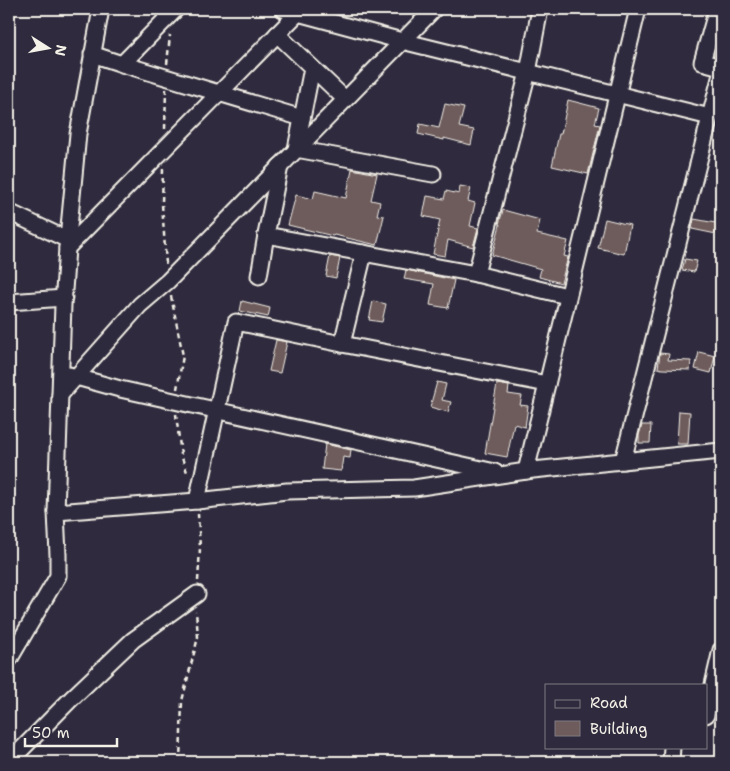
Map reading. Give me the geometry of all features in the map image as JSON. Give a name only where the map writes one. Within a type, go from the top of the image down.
[{"type":"street","points":[[9,660],[58,576],[56,512],[67,244],[78,134],[101,9]]},
{"type":"street","points":[[122,64],[176,9]]},
{"type":"street","points":[[60,395],[140,305],[168,281],[434,9]]},
{"type":"street","points":[[476,274],[528,72],[540,9]]},
{"type":"street","points":[[526,471],[638,9]]},
{"type":"street","points":[[717,9],[702,62],[721,67]]},
{"type":"street","points":[[67,244],[277,34],[294,10],[402,41],[710,117]]},
{"type":"street","points":[[277,34],[345,99]]},
{"type":"street","points":[[92,54],[302,118]]},
{"type":"street","points":[[296,149],[312,68]]},
{"type":"street","points":[[623,461],[721,74]]},
{"type":"street","points":[[296,149],[433,174]]},
{"type":"street","points":[[259,276],[280,166]]},
{"type":"street","points":[[9,212],[67,244]]},
{"type":"street","points":[[266,235],[476,274],[567,296]]},
{"type":"street","points":[[342,344],[364,253]]},
{"type":"street","points":[[9,302],[64,298]]},
{"type":"street","points":[[197,501],[236,322],[546,384]]},
{"type":"street","points":[[61,372],[120,390],[503,474]]},
{"type":"street","points":[[56,512],[197,501],[287,491],[414,488],[526,471],[721,451]]},
{"type":"street","points":[[9,762],[133,640],[197,594]]},
{"type":"street","points":[[708,706],[721,650]]},
{"type":"street","points":[[670,762],[672,748]]},
{"type":"path","points":[[170,32],[167,56],[162,204],[168,281],[183,356],[175,402],[181,455],[197,501],[200,548],[196,612],[198,637],[182,702],[180,762]]},
{"type":"building","points":[[568,100],[599,108],[595,124],[600,125],[588,174],[552,166]]},
{"type":"building","points":[[445,104],[464,108],[459,127],[474,130],[471,145],[418,134],[420,124],[439,128]]},
{"type":"building","points":[[352,169],[377,174],[371,200],[380,202],[377,215],[384,216],[377,245],[288,225],[296,195],[313,199],[315,191],[346,198]]},
{"type":"building","points":[[460,186],[471,188],[468,201],[475,203],[470,226],[478,228],[473,247],[448,240],[445,256],[433,254],[440,220],[423,216],[427,196],[444,199],[446,191],[459,194]]},
{"type":"building","points":[[503,210],[540,220],[537,234],[568,241],[564,256],[568,257],[561,283],[539,277],[541,269],[492,255]]},
{"type":"building","points":[[605,219],[630,225],[624,254],[598,248]]},
{"type":"building","points":[[694,219],[721,224],[721,235],[692,229]]},
{"type":"building","points":[[330,256],[340,258],[336,278],[326,276]]},
{"type":"building","points":[[685,259],[697,261],[694,272],[682,270]]},
{"type":"building","points":[[406,270],[454,280],[448,308],[430,305],[434,284],[404,279]]},
{"type":"building","points":[[242,301],[270,308],[268,317],[240,311]]},
{"type":"building","points":[[373,301],[386,304],[382,322],[369,320]]},
{"type":"building","points":[[276,340],[287,342],[280,373],[269,371]]},
{"type":"building","points":[[699,352],[715,356],[711,373],[695,369]]},
{"type":"building","points":[[660,353],[669,354],[668,360],[691,361],[690,370],[658,368]]},
{"type":"building","points":[[437,382],[446,384],[442,400],[451,402],[448,412],[430,407]]},
{"type":"building","points":[[497,384],[509,386],[508,394],[522,396],[520,405],[528,406],[525,427],[514,424],[507,457],[485,453]]},
{"type":"building","points":[[679,411],[690,412],[688,444],[677,444]]},
{"type":"building","points":[[642,425],[651,425],[650,443],[639,443]]},
{"type":"building","points":[[325,444],[351,450],[350,458],[343,457],[341,471],[322,469]]}]
